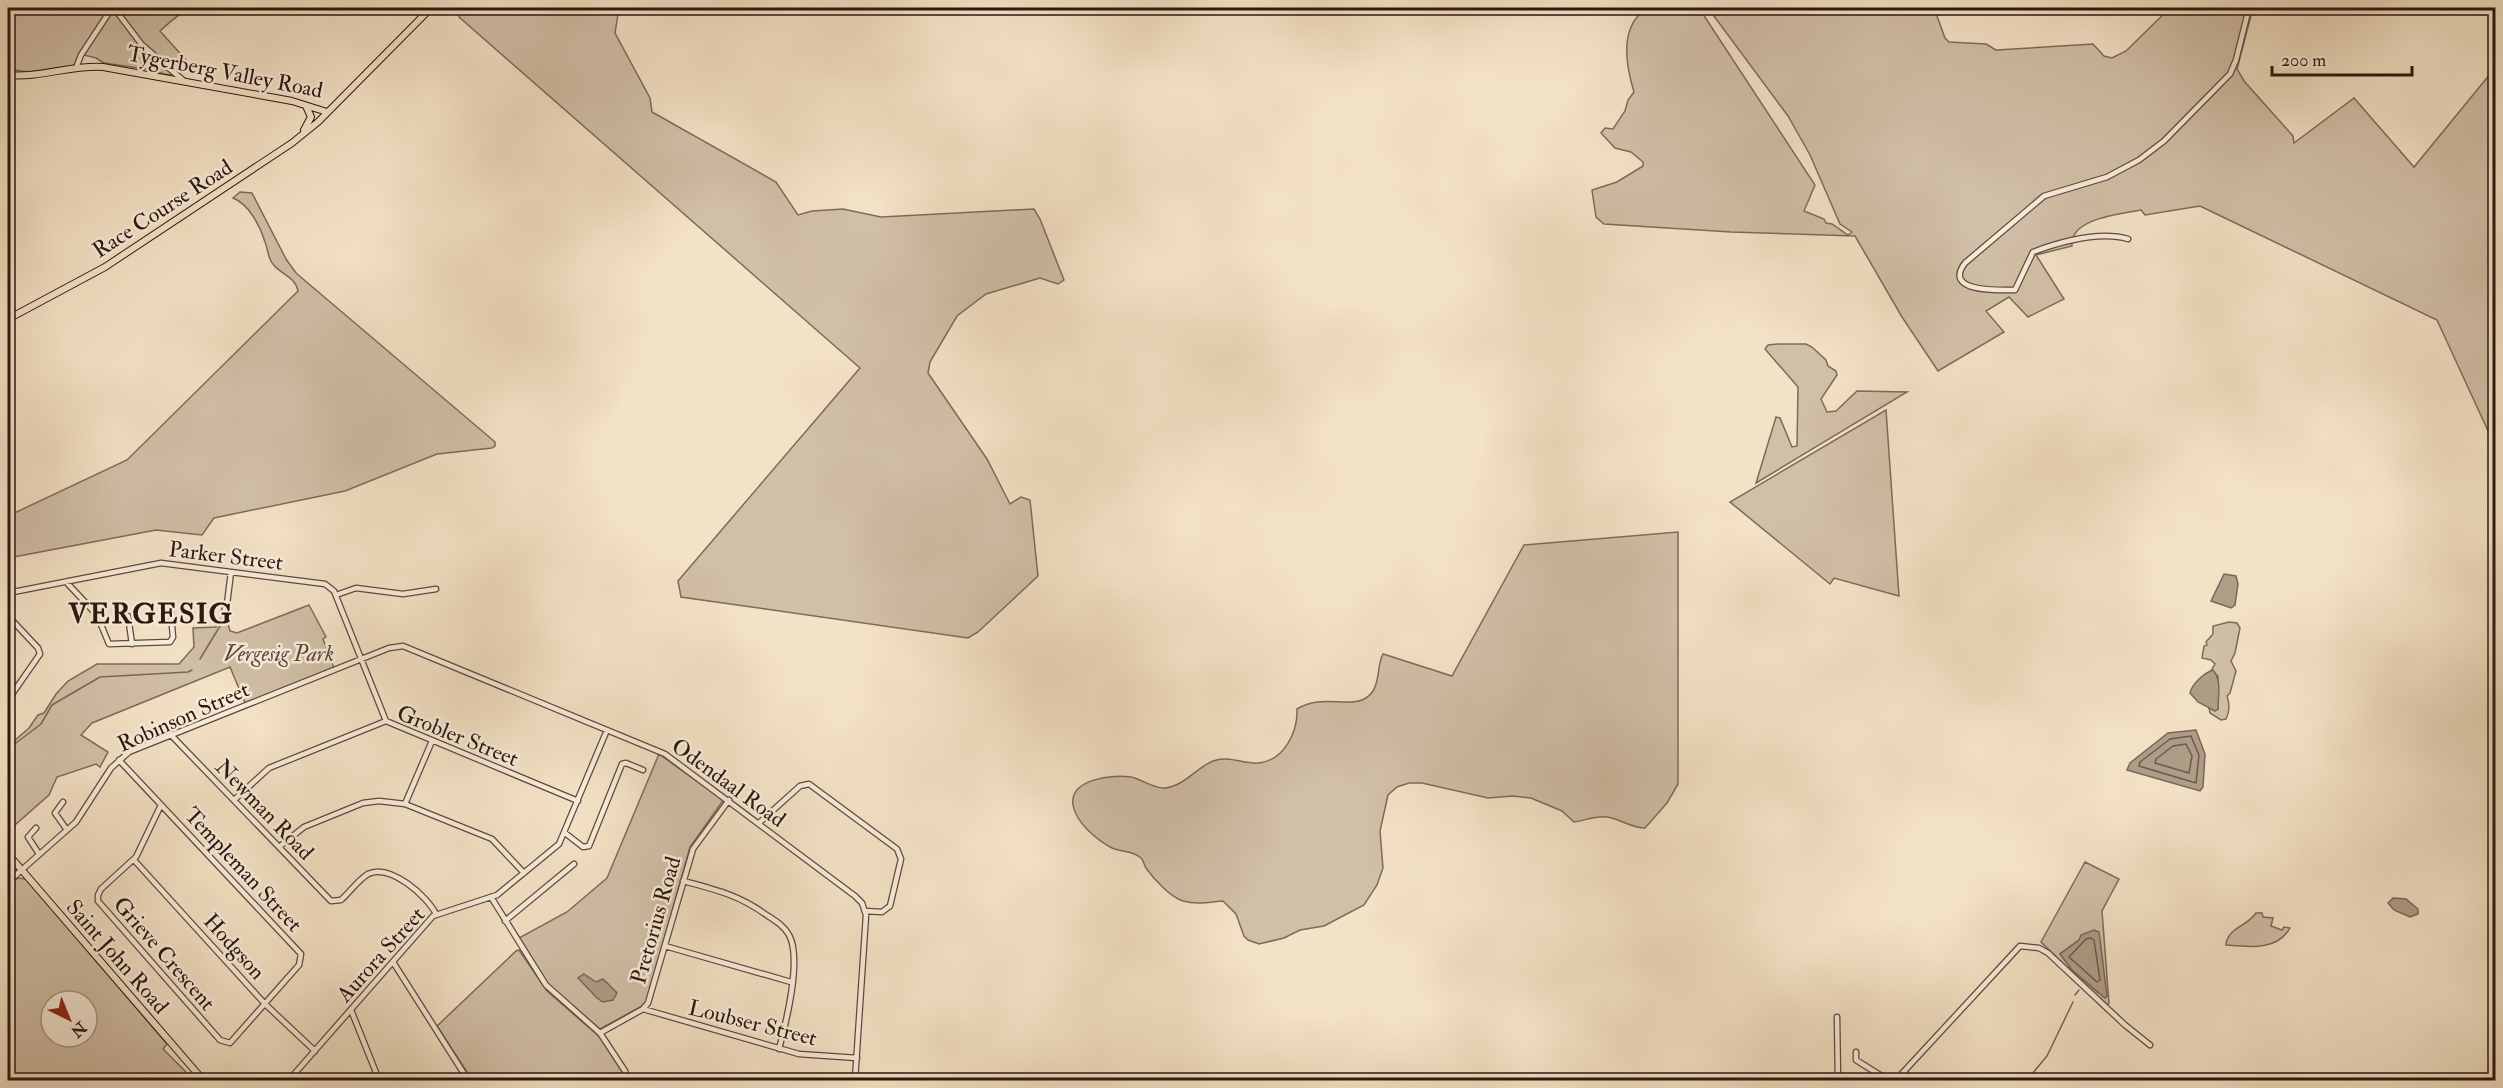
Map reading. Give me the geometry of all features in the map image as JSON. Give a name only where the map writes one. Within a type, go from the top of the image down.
[{"type":"main road","name":"Tygerberg Valley Road","points":[[8,75],[30,76],[76,68],[110,68],[306,105],[327,112],[431,8]]},
{"type":"main road","points":[[298,138],[311,120],[306,105]]},
{"type":"main road","name":"Race Course Road","points":[[8,319],[105,267],[298,138],[327,112]]},
{"type":"main road","name":"Saint John Road","points":[[8,854],[202,1080]]},
{"type":"street","points":[[76,68],[81,55],[113,8],[142,45],[186,82]]},
{"type":"street","points":[[2128,239],[2095,236],[2033,252],[2015,290],[1974,288],[1965,284],[1960,277],[1960,270],[1965,263],[2037,200],[2057,190],[2107,177],[2146,155],[2172,133],[2230,74],[2236,60],[2249,8]]},
{"type":"street","name":"Parker Street","points":[[8,593],[161,563],[325,584],[332,588],[336,595]]},
{"type":"street","points":[[223,614],[227,604],[231,572]]},
{"type":"street","points":[[68,580],[68,584],[98,618],[108,644],[166,644],[171,641],[170,604]]},
{"type":"street","points":[[386,721],[336,595],[356,588],[403,594],[436,589]]},
{"type":"street","points":[[128,615],[132,644]]},
{"type":"street","points":[[8,616],[38,648],[39,654],[8,700]]},
{"type":"street","name":"Robinson Street","points":[[8,882],[80,818],[107,773],[133,750],[398,645]]},
{"type":"street","name":"Odendaal Road","points":[[398,645],[665,754],[849,890],[862,903],[865,911]]},
{"type":"street","name":"Grobler Street","points":[[234,800],[269,768],[386,721],[578,801]]},
{"type":"street","name":"Aurora Street","points":[[289,1080],[436,914],[501,892],[555,847],[565,833],[607,730]]},
{"type":"street","name":"Newman Road","points":[[171,735],[330,900],[337,902],[343,899],[365,876],[373,872],[382,872],[409,884],[436,914]]},
{"type":"street","points":[[405,804],[432,741]]},
{"type":"street","name":"Templeman Street","points":[[119,760],[301,954],[301,964],[266,1004]]},
{"type":"street","points":[[565,833],[580,846],[587,848],[622,764],[626,763],[643,770]]},
{"type":"street","points":[[759,823],[800,786],[808,784],[897,849],[901,857],[890,906],[882,912],[865,911],[855,1080]]},
{"type":"street","name":"Pretorius Road","points":[[600,1033],[642,1009],[650,1000],[693,849],[729,800]]},
{"type":"street","points":[[279,847],[304,827],[363,803],[379,801],[405,804],[495,840],[524,873]]},
{"type":"street","points":[[63,802],[55,813],[67,830]]},
{"type":"street","name":"Grieve Crescent","points":[[161,805],[134,860],[101,889],[98,901],[220,1040],[225,1043],[232,1042],[266,1004]]},
{"type":"street","points":[[36,828],[28,837],[39,854]]},
{"type":"street","name":"Hodgson","points":[[134,860],[266,1004],[315,1051]]},
{"type":"street","points":[[505,921],[574,864]]},
{"type":"street","points":[[683,881],[742,898],[781,925],[789,935],[793,949],[791,982],[787,1019],[779,1048]]},
{"type":"street","points":[[490,897],[548,989],[600,1033],[627,1079],[635,1080]]},
{"type":"street","points":[[665,946],[791,982]]},
{"type":"street","points":[[1896,1080],[2020,946],[2039,948],[2048,953],[2125,1025],[2150,1045]]},
{"type":"street","points":[[393,962],[468,1080]]},
{"type":"street","name":"Loubser Street","points":[[642,1009],[806,1056],[857,1058]]},
{"type":"street","points":[[351,1010],[379,1080]]},
{"type":"street","points":[[1837,1017],[1838,1080]]},
{"type":"street","points":[[1856,1053],[1856,1060],[1888,1080]]},
{"type":"green space","points":[[8,8],[136,8],[139,12],[141,8],[190,8],[160,31],[186,60],[185,66],[170,75],[104,63],[84,55],[77,58],[75,65],[71,66],[28,72],[8,69]]},
{"type":"green space","points":[[462,8],[619,8],[615,33],[650,98],[652,112],[776,182],[798,215],[812,211],[843,209],[881,217],[1034,209],[1064,280],[1058,284],[1040,278],[986,294],[957,316],[930,362],[928,373],[987,459],[1010,504],[1021,497],[1030,500],[1038,576],[978,632],[968,638],[681,597],[678,581],[860,368],[459,17]]},
{"type":"green space","points":[[1640,8],[1699,8],[1815,185],[1804,211],[1824,219],[1826,223],[1832,224],[1848,235],[1852,232],[1840,224],[1810,155],[1788,116],[1708,8],[1934,8],[1945,38],[1949,42],[1986,44],[1996,50],[2093,44],[2104,56],[2112,58],[2126,51],[2170,8],[2253,8],[2237,69],[2244,81],[2293,136],[2294,143],[2354,98],[2414,167],[2495,68],[2495,446],[2437,320],[2200,206],[2145,215],[2141,210],[2098,219],[2079,229],[2073,237],[2072,246],[2036,255],[2064,299],[2028,317],[2009,297],[1986,311],[2004,332],[1938,371],[1902,317],[1855,236],[1731,232],[1604,224],[1596,217],[1592,190],[1617,182],[1643,166],[1643,162],[1631,152],[1615,148],[1601,133],[1605,128],[1613,129],[1634,92],[1629,73],[1627,41],[1634,22],[1640,14],[1637,13]]},
{"type":"green space","points":[[240,192],[252,193],[286,259],[296,273],[495,442],[495,446],[437,454],[345,491],[214,518],[202,535],[156,530],[8,558],[8,516],[127,460],[298,291],[294,282],[271,262],[263,236],[253,216],[244,205],[233,198]]},
{"type":"green space","points":[[1806,344],[1836,371],[1837,375],[1821,399],[1827,412],[1836,411],[1857,391],[1907,392],[1756,483],[1776,417],[1780,418],[1792,447],[1797,446],[1798,387],[1765,349],[1768,345]]},
{"type":"green space","points":[[1886,410],[1899,596],[1834,578],[1830,584],[1730,502]]},
{"type":"green space","points":[[1678,532],[1678,784],[1667,803],[1645,828],[1603,817],[1574,822],[1562,811],[1531,798],[1513,796],[1488,798],[1422,783],[1409,783],[1397,787],[1388,795],[1380,831],[1383,868],[1377,885],[1364,905],[1324,926],[1300,930],[1284,938],[1259,944],[1244,936],[1236,914],[1223,901],[1193,903],[1178,899],[1157,882],[1139,856],[1112,848],[1100,840],[1088,830],[1075,812],[1074,796],[1078,789],[1094,780],[1123,776],[1165,788],[1178,784],[1207,764],[1219,759],[1258,763],[1275,757],[1288,744],[1292,736],[1297,709],[1319,702],[1350,702],[1367,698],[1375,687],[1383,654],[1452,676],[1524,545]]},
{"type":"green space","name":"Vergesig Park","points":[[309,605],[326,637],[323,639],[334,668],[245,703],[230,667],[92,723],[81,735],[108,752],[100,767],[96,764],[57,777],[49,795],[8,831],[8,746],[29,728],[38,715],[44,713],[68,681],[97,664],[179,664],[194,647],[193,628],[216,627],[217,619],[227,620],[230,631],[237,633]]},
{"type":"green space","points":[[2229,622],[2237,623],[2240,628],[2231,661],[2236,671],[2230,693],[2227,696],[2229,710],[2226,719],[2221,720],[2210,713],[2209,708],[2215,711],[2218,709],[2218,676],[2211,671],[2215,664],[2211,660],[2202,658],[2204,646],[2213,634],[2213,626]]},
{"type":"green space","points":[[659,754],[722,799],[722,802],[690,847],[647,1001],[644,1005],[600,1029],[547,984],[519,938],[567,912],[607,878]]},
{"type":"green space","points":[[2085,862],[2119,879],[2102,911],[2109,1003],[2107,1006],[2041,942]],"holes":[[[2090,932],[2097,992],[2072,970],[2060,954]]]},
{"type":"green space","points":[[18,878],[26,879],[167,1044],[163,1049],[188,1074],[181,1080],[8,1080],[8,887]]},
{"type":"green space","points":[[2256,913],[2262,913],[2263,917],[2273,918],[2271,926],[2282,930],[2284,927],[2290,928],[2278,941],[2270,944],[2253,947],[2226,945],[2230,935]]},
{"type":"green space","points":[[519,950],[547,991],[601,1038],[622,1071],[623,1080],[472,1080],[437,1026]]},
{"type":"water","points":[[2224,574],[2236,576],[2238,584],[2235,605],[2231,608],[2211,601]]},
{"type":"water","points":[[2213,670],[2218,678],[2219,688],[2218,709],[2215,711],[2198,702],[2190,693],[2199,679]]},
{"type":"water","points":[[2196,730],[2205,754],[2203,787],[2200,791],[2127,770],[2130,763],[2168,733]]},
{"type":"water","points":[[2393,898],[2406,899],[2418,909],[2418,914],[2410,917],[2394,910],[2388,903]]},
{"type":"water","points":[[2094,930],[2099,932],[2107,996],[2105,998],[2072,970],[2060,954],[2079,940],[2081,935]]},
{"type":"water","points":[[584,974],[596,982],[603,979],[617,993],[613,1000],[603,1002],[597,998],[578,978]]},
{"type":"waterway","points":[[200,659],[223,621]]},
{"type":"waterway","points":[[8,749],[41,724],[52,705],[100,677],[192,670]]},
{"type":"waterway","points":[[2075,995],[2079,990]]},
{"type":"waterway","points":[[2027,1080],[2047,1056],[2073,1002]]},
{"type":"district","name":"VERGESIG","points":[[151,613]]}]
